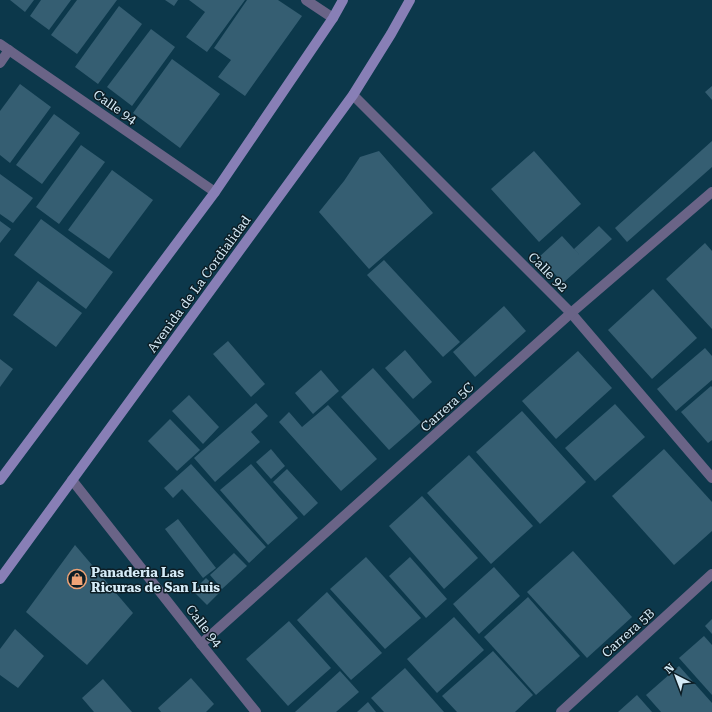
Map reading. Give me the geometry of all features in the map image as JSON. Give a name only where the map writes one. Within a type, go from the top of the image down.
[{"type":"main road","points":[[0,480],[215,192],[333,18],[343,0]]},
{"type":"main road","name":"Avenida de La Cordialidad","points":[[0,579],[353,95],[391,34],[410,0]]},
{"type":"street","points":[[306,0],[333,18]]},
{"type":"street","name":"Calle 94","points":[[0,44],[215,192]]},
{"type":"street","points":[[0,63],[9,50]]},
{"type":"street","name":"Calle 92","points":[[353,95],[571,313],[712,478]]},
{"type":"street","name":"Carrera 5C","points":[[201,644],[571,313],[712,192]]},
{"type":"street","name":"Calle 94","points":[[72,480],[256,712]]},
{"type":"street","name":"Carrera 5B","points":[[561,712],[712,574]]},
{"type":"building","points":[[10,0],[34,0],[25,12]]},
{"type":"building","points":[[41,0],[71,0],[49,30],[30,16]]},
{"type":"building","points":[[77,0],[117,0],[77,54],[51,35]]},
{"type":"building","points":[[165,0],[178,0],[174,6]]},
{"type":"building","points":[[189,0],[245,0],[207,52],[186,37],[205,12]]},
{"type":"building","points":[[247,0],[278,0],[302,16],[245,96],[218,77],[231,60],[214,48]]},
{"type":"building","points":[[119,6],[142,24],[98,84],[75,67]]},
{"type":"building","points":[[151,29],[175,47],[132,106],[107,87]]},
{"type":"building","points":[[172,59],[220,94],[180,148],[133,113]]},
{"type":"building","points":[[20,84],[51,107],[10,163],[0,155],[0,111]]},
{"type":"building","points":[[712,86],[712,100],[705,92]]},
{"type":"building","points":[[54,114],[80,133],[42,184],[16,165]]},
{"type":"building","points":[[712,141],[712,167],[627,242],[615,228]]},
{"type":"building","points":[[81,145],[105,162],[59,224],[36,207]]},
{"type":"building","points":[[379,151],[433,213],[369,269],[319,212],[344,181],[360,157]]},
{"type":"building","points":[[534,151],[581,204],[539,242],[491,189]]},
{"type":"building","points":[[112,170],[153,200],[109,259],[68,230]]},
{"type":"building","points":[[0,174],[33,198],[13,223],[0,214]]},
{"type":"building","points":[[41,219],[113,272],[86,309],[14,255]]},
{"type":"building","points":[[0,221],[11,229],[0,243]]},
{"type":"building","points":[[599,226],[612,239],[563,283],[539,257],[562,236],[584,260],[574,249]]},
{"type":"building","points":[[705,243],[712,251],[712,329],[666,279]]},
{"type":"building","points":[[384,260],[460,342],[443,357],[367,275]]},
{"type":"building","points":[[38,281],[82,313],[56,347],[13,315]]},
{"type":"building","points":[[653,289],[697,338],[652,379],[608,330]]},
{"type":"building","points":[[504,306],[526,331],[475,377],[453,352]]},
{"type":"building","points":[[228,341],[265,384],[251,397],[213,354]]},
{"type":"building","points":[[705,348],[712,356],[712,380],[676,411],[657,389]]},
{"type":"building","points":[[405,350],[432,382],[413,399],[385,368]]},
{"type":"building","points":[[578,351],[612,388],[556,439],[522,401]]},
{"type":"building","points":[[0,359],[13,369],[0,387]]},
{"type":"building","points":[[373,368],[421,422],[389,450],[341,397]]},
{"type":"building","points":[[321,370],[339,391],[313,414],[295,393]]},
{"type":"building","points":[[711,386],[712,440],[708,443],[681,412]]},
{"type":"building","points":[[189,395],[219,427],[203,444],[172,411]]},
{"type":"building","points":[[256,403],[268,416],[251,432],[260,442],[215,482],[194,458]]},
{"type":"building","points":[[615,404],[645,437],[595,481],[565,448]]},
{"type":"building","points":[[328,405],[377,459],[341,491],[279,422],[289,412],[302,427]]},
{"type":"building","points":[[522,411],[586,482],[540,524],[476,452]]},
{"type":"building","points":[[170,419],[200,450],[177,471],[148,441]]},
{"type":"building","points":[[271,449],[285,466],[271,479],[256,462]]},
{"type":"building","points":[[664,449],[712,502],[712,531],[674,565],[612,496]]},
{"type":"building","points":[[469,455],[533,526],[491,564],[427,493]]},
{"type":"building","points":[[191,464],[266,547],[249,563],[182,489],[173,498],[164,488]]},
{"type":"building","points":[[251,464],[298,518],[268,545],[220,490]]},
{"type":"building","points":[[287,469],[318,503],[304,516],[273,482]]},
{"type":"building","points":[[422,496],[478,558],[444,589],[389,526]]},
{"type":"building","points":[[178,519],[216,568],[203,578],[165,529]]},
{"type":"building","name":"Panaderia Las Ricuras de San Luis","points":[[75,545],[133,613],[87,665],[26,612]]},
{"type":"building","points":[[573,551],[632,617],[587,658],[527,592]]},
{"type":"building","points":[[234,553],[247,566],[222,589],[210,575]]},
{"type":"building","points":[[366,557],[421,618],[385,649],[330,589]]},
{"type":"building","points":[[410,557],[447,599],[426,618],[389,576]]},
{"type":"building","points":[[494,567],[520,596],[479,634],[453,604]]},
{"type":"building","points":[[206,578],[220,592],[207,605],[193,591]]},
{"type":"building","points":[[327,592],[382,653],[351,680],[297,620]]},
{"type":"building","points":[[528,597],[580,656],[536,695],[484,637]]},
{"type":"building","points":[[454,617],[484,650],[437,693],[407,659]]},
{"type":"building","points":[[712,619],[712,634],[705,626]]},
{"type":"building","points":[[289,621],[331,668],[288,706],[246,659]]},
{"type":"building","points":[[15,629],[44,656],[18,688],[0,675],[0,649]]},
{"type":"building","points":[[704,636],[712,645],[712,695],[679,658]]},
{"type":"building","points":[[493,651],[533,695],[515,712],[457,712],[442,696]]},
{"type":"building","points":[[679,666],[712,703],[712,712],[661,712],[646,695]]},
{"type":"building","points":[[405,668],[444,712],[384,712],[371,698]]},
{"type":"building","points":[[340,671],[359,692],[336,712],[295,712]]},
{"type":"building","points":[[191,678],[214,704],[206,712],[161,712],[158,708]]},
{"type":"building","points":[[103,679],[132,712],[94,712],[82,698]]},
{"type":"building","points":[[637,695],[652,712],[618,712]]},
{"type":"building","points":[[368,702],[376,712],[357,712]]},
{"type":"place","name":"Panaderia Las Ricuras de San Luis","points":[[77,579]]}]
